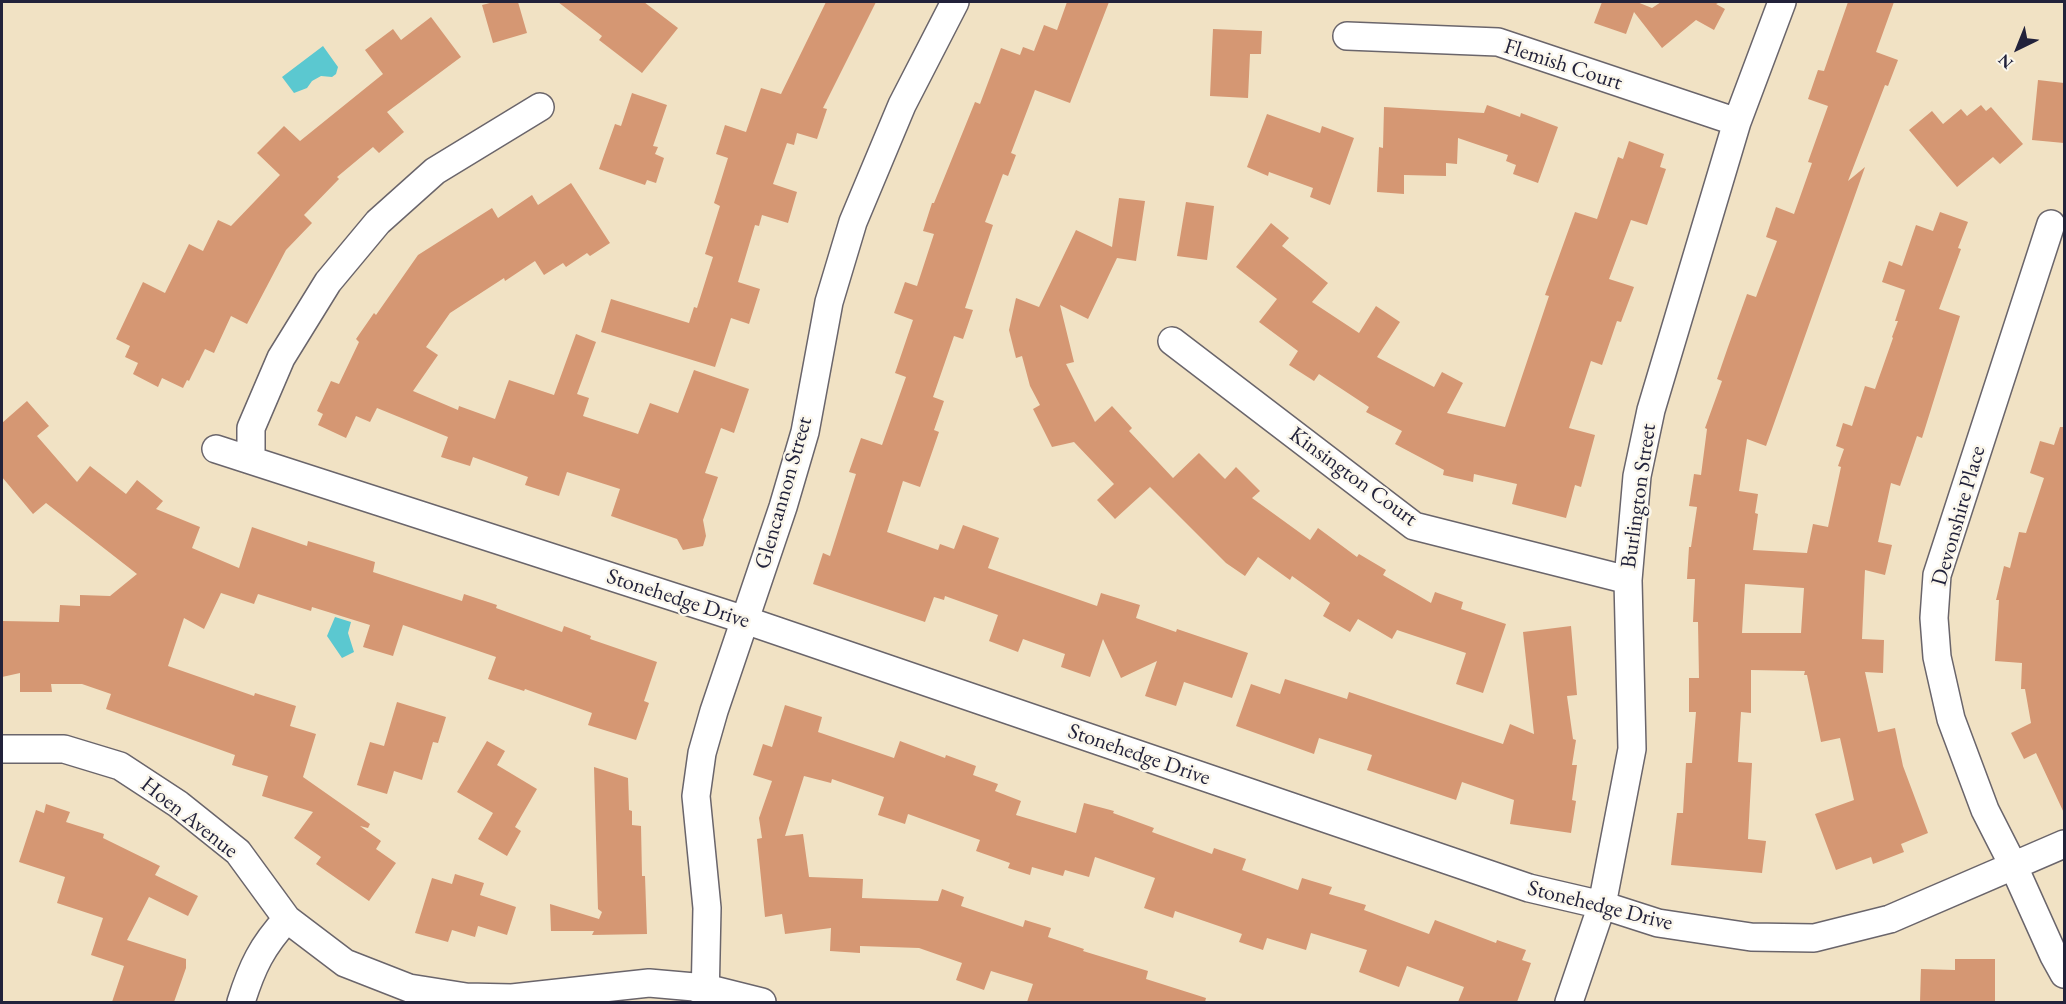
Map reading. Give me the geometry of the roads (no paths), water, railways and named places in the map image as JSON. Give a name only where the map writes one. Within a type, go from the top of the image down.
[{"type":"street","name":"Glencannon Street","points":[[706,995],[706,908],[696,796],[702,753],[783,507],[805,432],[829,302],[853,222],[902,105],[955,2]]},
{"type":"street","name":"Burlington Street","points":[[1569,1002],[1602,905],[1632,749],[1628,580],[1637,476],[1651,410],[1737,122],[1782,2]]},
{"type":"street","name":"Flemish Court","points":[[1347,36],[1498,42],[1737,122]]},
{"type":"street","points":[[251,460],[251,428],[281,358],[328,282],[378,222],[435,171],[540,107]]},
{"type":"street","name":"Devonshire Place","points":[[2051,224],[1937,575],[1934,618],[1937,657],[1951,719],[1985,810],[2064,974]]},
{"type":"street","name":"Kinsington Court","points":[[1172,341],[1414,526],[1628,580]]},
{"type":"street","name":"Stonehedge Drive","points":[[216,449],[745,620],[1528,888],[1602,905],[1658,923],[1751,937],[1814,938],[1890,919],[2064,844]]},
{"type":"street","name":"Hoen Avenue","points":[[2,749],[64,749],[120,766],[178,804],[238,852],[287,919],[345,963],[409,988],[466,996],[512,998],[649,983],[706,995],[762,1002]]},
{"type":"street","points":[[241,1002],[251,971],[268,939],[287,919]]},
{"type":"water","points":[[323,46],[338,67],[336,74],[332,77],[321,76],[312,81],[307,88],[294,93],[282,77]]},
{"type":"water","points":[[335,617],[351,622],[348,633],[354,652],[342,658],[327,636]]}]
